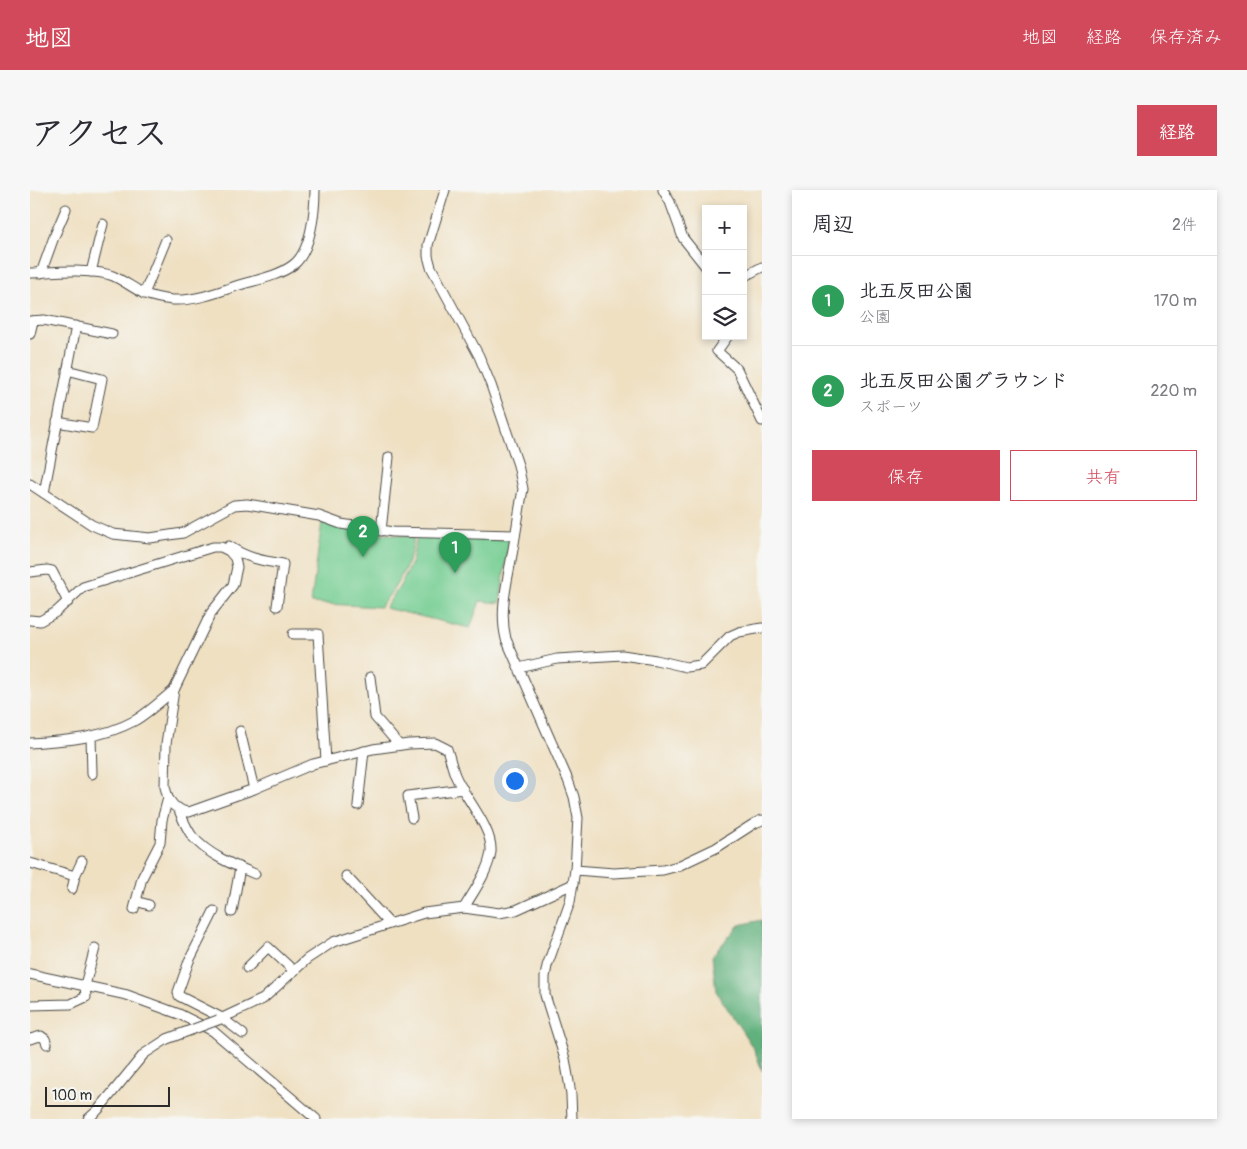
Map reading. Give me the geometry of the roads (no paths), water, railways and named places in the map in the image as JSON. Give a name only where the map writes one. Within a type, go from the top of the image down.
[{"type":"street","points":[[30,273],[95,271],[113,276],[144,294],[156,298],[174,300],[198,298],[274,275],[294,264],[305,250],[313,224],[315,190]]},
{"type":"street","points":[[445,190],[428,245],[428,256],[431,267],[479,356],[491,385],[518,465],[523,489],[504,594],[503,627],[506,639],[568,780],[578,818],[575,870],[570,902],[547,966],[545,977],[545,995],[565,1059],[571,1095],[572,1119]]},
{"type":"street","points":[[663,190],[670,202],[683,238],[702,262]]},
{"type":"street","points":[[41,273],[66,209]]},
{"type":"street","points":[[91,272],[103,224]]},
{"type":"street","points":[[144,294],[166,240]]},
{"type":"street","points":[[747,275],[762,267]]},
{"type":"street","points":[[30,334],[32,321],[44,320],[112,334]]},
{"type":"street","points":[[44,493],[76,326]]},
{"type":"street","points":[[725,340],[717,352],[737,369],[762,422]]},
{"type":"street","points":[[58,422],[92,428],[102,378],[67,370]]},
{"type":"street","points":[[381,530],[389,457]]},
{"type":"street","points":[[30,484],[92,525],[113,534],[150,538],[183,533],[234,506],[247,504],[319,516],[341,524],[393,532],[515,535]]},
{"type":"street","points":[[30,620],[40,621],[56,612],[83,588],[216,547],[218,544],[228,545],[239,553],[263,561],[283,564],[277,606]]},
{"type":"street","points":[[216,547],[230,551],[235,558],[237,567],[233,585],[211,613],[174,690],[166,744],[165,787],[168,798],[174,806],[189,812],[254,789],[314,764],[373,749],[435,743],[447,749],[455,776],[478,815],[488,836],[491,851],[487,866],[464,908]]},
{"type":"street","points":[[30,572],[52,571],[68,602]]},
{"type":"street","points":[[519,668],[557,659],[622,655],[686,667],[702,665],[730,636],[739,632],[762,628]]},
{"type":"street","points":[[293,634],[318,634],[326,761]]},
{"type":"street","points":[[370,677],[375,717],[399,745]]},
{"type":"street","points":[[30,743],[78,739],[106,733],[135,720],[174,690]]},
{"type":"street","points":[[240,731],[254,789]]},
{"type":"street","points":[[91,736],[92,774]]},
{"type":"street","points":[[358,805],[364,751]]},
{"type":"street","points":[[412,818],[408,796],[463,789]]},
{"type":"street","points":[[149,905],[134,905],[142,878],[160,843],[162,820],[168,798]]},
{"type":"street","points":[[178,808],[191,834],[202,846],[240,868],[255,874]]},
{"type":"street","points":[[575,870],[614,873],[663,870],[678,866],[716,848],[762,820]]},
{"type":"street","points":[[72,889],[82,861]]},
{"type":"street","points":[[30,863],[76,876]]},
{"type":"street","points":[[232,912],[240,868]]},
{"type":"street","points":[[346,876],[389,923]]},
{"type":"street","points":[[88,1119],[98,1110],[144,1054],[167,1039],[220,1019],[263,999],[307,959],[333,942],[424,913],[464,908],[499,913],[516,910],[573,884]]},
{"type":"street","points":[[214,911],[189,962],[178,996],[243,1034]]},
{"type":"street","points":[[248,968],[268,947],[294,971]]},
{"type":"street","points":[[30,1005],[71,1004],[86,997],[85,985],[95,948]]},
{"type":"street","points":[[30,974],[126,995],[179,1014],[213,1031],[316,1119]]},
{"type":"street","points":[[30,1038],[41,1036],[47,1044]]},
{"type":"place","name":"北五反田公園グラウンド","points":[[363,557]]},
{"type":"place","name":"北五反田公園","points":[[455,573]]}]
